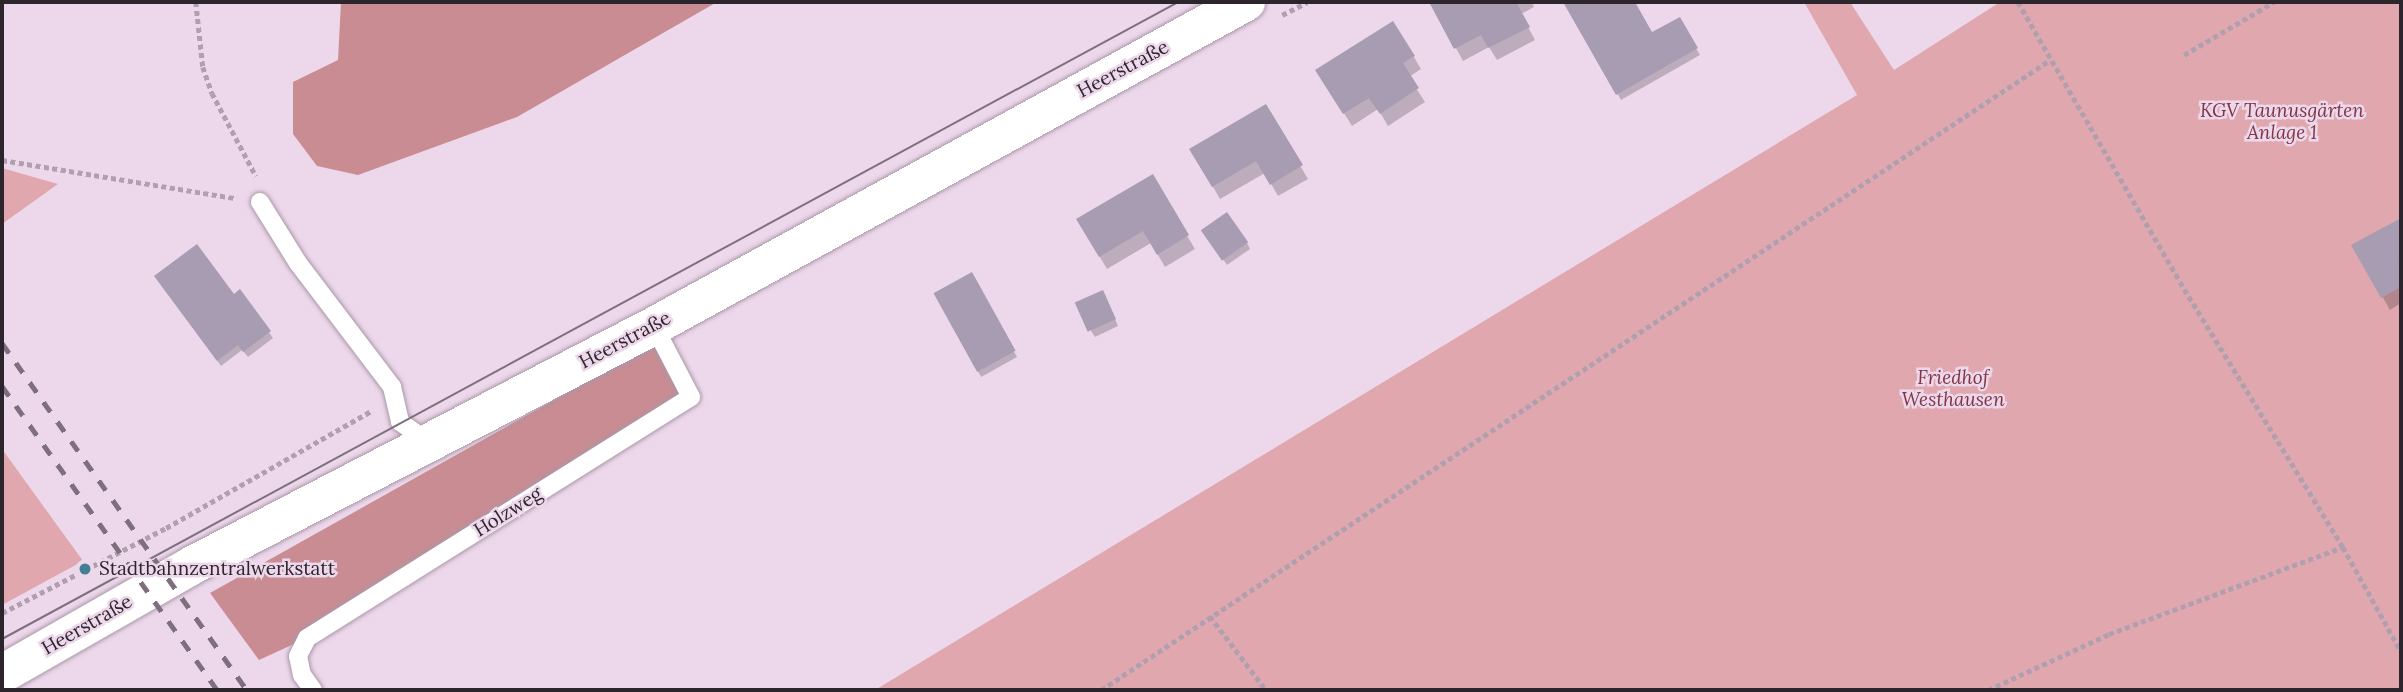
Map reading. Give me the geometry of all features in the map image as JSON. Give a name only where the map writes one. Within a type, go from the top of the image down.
[{"type":"main road","name":"Heerstraße","points":[[2,674],[191,566],[654,326],[1246,2]]},
{"type":"lane","points":[[260,202],[298,263],[392,387],[400,422],[429,442]]},
{"type":"lane","name":"Holzweg","points":[[313,690],[302,675],[298,656],[307,638],[691,397],[654,326]]},
{"type":"path","points":[[2,160],[260,202],[256,170],[212,93],[203,66],[196,2]]},
{"type":"path","points":[[2018,2],[2180,282],[2343,547],[2401,651]]},
{"type":"path","points":[[2184,55],[2274,2]]},
{"type":"path","points":[[1101,690],[2050,60]]},
{"type":"path","points":[[2,613],[166,528],[393,398]]},
{"type":"path","points":[[1988,690],[2109,634],[2343,547]]},
{"type":"path","points":[[1210,616],[1266,690]]},
{"type":"green space","name":"Friedhof Westhausen","points":[[1804,2],[1850,2],[1894,70],[2000,2],[2401,2],[2401,690],[875,690],[1857,95]]},
{"type":"green space","points":[[2,168],[58,184],[2,224]]},
{"type":"green space","points":[[2,449],[83,561],[2,605]]},
{"type":"shaded area","points":[[341,2],[717,2],[517,117],[358,175],[317,166],[293,134],[293,82],[338,60]]},
{"type":"shaded area","points":[[661,340],[691,397],[307,638],[259,660],[210,593]]},
{"type":"building","points":[[1429,2],[1516,2],[1530,27],[1488,48],[1481,35],[1454,49]]},
{"type":"building","points":[[1563,2],[1635,2],[1652,32],[1680,17],[1698,48],[1616,95]]},
{"type":"building","points":[[1393,21],[1415,56],[1403,63],[1419,88],[1380,114],[1369,98],[1343,114],[1315,70]]},
{"type":"building","points":[[1266,104],[1303,165],[1270,185],[1256,161],[1212,187],[1189,149]]},
{"type":"building","points":[[1153,174],[1189,235],[1157,255],[1143,231],[1099,257],[1076,219]]},
{"type":"building","points":[[1227,212],[1248,242],[1222,261],[1201,230]]},
{"type":"building","points":[[2401,218],[2401,259],[2398,261],[2401,267],[2401,287],[2381,298],[2351,245]]},
{"type":"building","points":[[197,244],[234,294],[240,289],[271,331],[243,352],[238,345],[217,361],[154,276]]},
{"type":"building","points":[[972,272],[1016,351],[977,372],[934,293]]},
{"type":"building","points":[[1103,290],[1116,319],[1088,332],[1075,303]]},
{"type":"tram line","points":[[2,639],[1178,2]]},
{"type":"railway","points":[[2,343],[247,690]]},
{"type":"railway","points":[[2,386],[217,690]]},
{"type":"place","name":"Stadtbahnzentralwerkstatt","points":[[85,569]]},
{"type":"park label","name":"KGV Taunusgärten Anlage 1","points":[[2282,122]]}]
